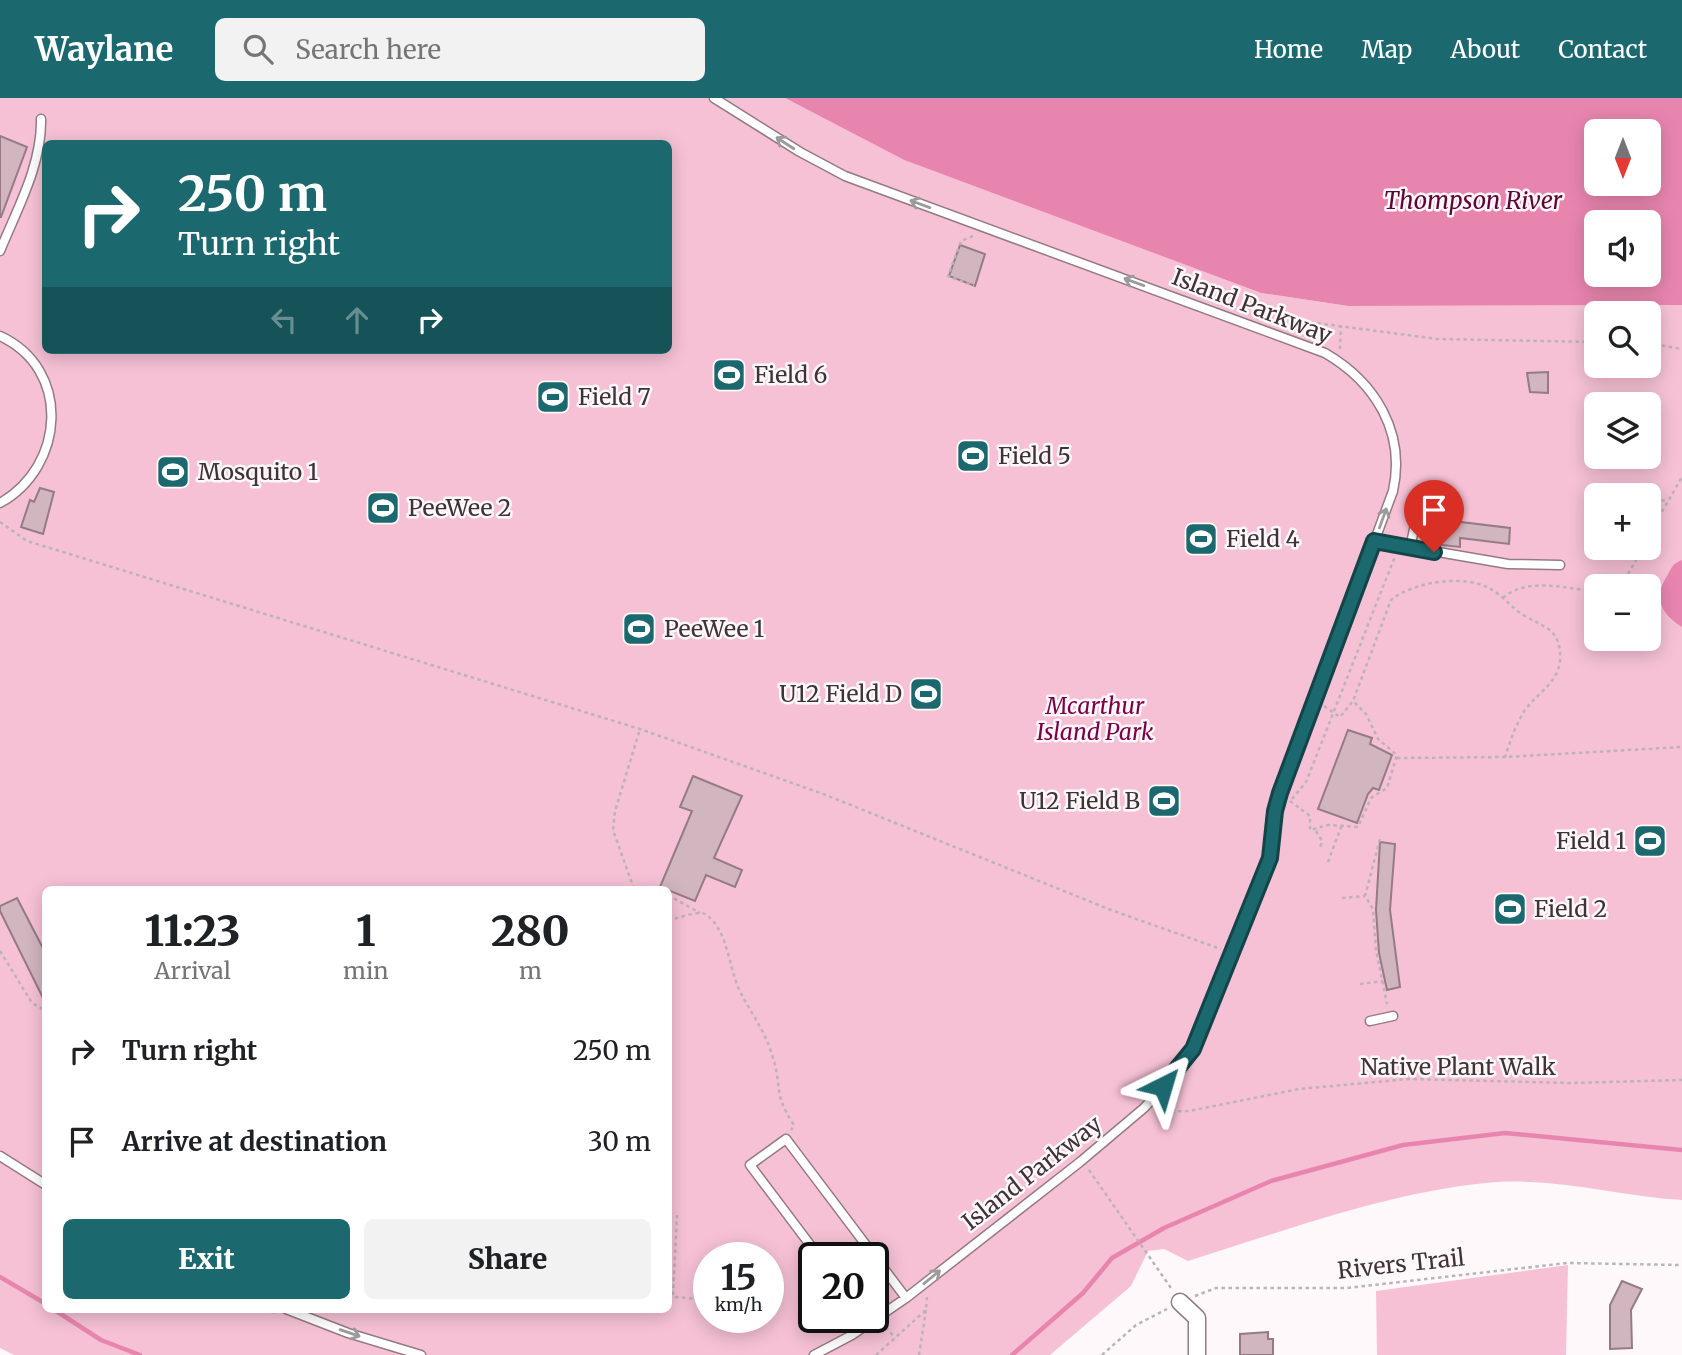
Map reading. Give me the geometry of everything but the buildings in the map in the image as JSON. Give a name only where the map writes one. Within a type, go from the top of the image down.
[{"type":"street","points":[[1180,1302],[1197,1318],[1197,1355]]},
{"type":"lane","name":"Island Parkway","points":[[714,98],[800,152],[845,176],[1313,347],[1340,361],[1376,397],[1392,432],[1396,457],[1395,483],[1275,811],[1270,858],[1193,1049],[1144,1108],[906,1298],[852,1335],[814,1355]]},
{"type":"lane","points":[[0,251],[37,157],[42,138],[41,119]]},
{"type":"lane","points":[[0,336],[23,351],[35,365],[46,387],[51,412],[47,449],[37,471],[21,489],[0,503]]},
{"type":"lane","points":[[1410,548],[1416,520]]},
{"type":"lane","points":[[1374,541],[1508,564],[1560,565]]},
{"type":"lane","points":[[1370,1021],[1391,1017]]},
{"type":"lane","points":[[808,1242],[750,1166],[786,1139],[864,1242]]},
{"type":"lane","points":[[0,1156],[42,1182]]},
{"type":"lane","points":[[889,1275],[906,1298]]},
{"type":"lane","points":[[296,1313],[348,1333],[421,1355]]},
{"type":"path","points":[[974,286],[948,275],[961,241],[978,234],[982,227]]},
{"type":"path","points":[[1341,325],[1438,339],[1584,342]]},
{"type":"path","points":[[1661,345],[1682,349]]},
{"type":"path","points":[[1661,514],[1682,477]]},
{"type":"path","points":[[1661,500],[1668,502]]},
{"type":"path","points":[[0,522],[16,535],[38,544],[640,729],[926,833],[1111,910],[1231,953]]},
{"type":"path","points":[[1315,698],[1337,717],[1353,701],[1391,600],[1402,592],[1450,582],[1487,587],[1524,615],[1548,627],[1556,637],[1560,662],[1548,687],[1524,711],[1504,757]]},
{"type":"path","points":[[1503,598],[1513,588],[1531,586],[1584,591]]},
{"type":"path","points":[[1353,701],[1366,714],[1378,738],[1397,758],[1504,757],[1682,747]]},
{"type":"path","points":[[633,886],[613,830],[615,811],[640,729]]},
{"type":"path","points":[[1316,831],[1324,826],[1359,827],[1371,798],[1387,788],[1397,758]]},
{"type":"path","points":[[1290,802],[1310,816],[1309,829],[1316,831],[1322,841],[1320,848]]},
{"type":"path","points":[[1328,862],[1341,827]]},
{"type":"path","points":[[1380,839],[1365,896],[1373,909],[1376,950],[1391,1017]]},
{"type":"path","points":[[1342,898],[1365,896]]},
{"type":"path","points":[[672,897],[705,915],[718,930],[738,987],[768,1042],[775,1065],[778,1099],[794,1125],[786,1139]]},
{"type":"path","points":[[672,919],[700,913]]},
{"type":"path","points":[[0,951],[32,1003],[42,1009]]},
{"type":"path","points":[[1360,984],[1383,981]]},
{"type":"path","name":"Native Plant Walk","points":[[1153,1110],[1159,1114],[1189,1111],[1271,1093],[1409,1079],[1571,1083],[1682,1080]]},
{"type":"path","points":[[1087,1167],[1136,1233],[1180,1302]]},
{"type":"path","points":[[677,1215],[674,1296],[693,1298]]},
{"type":"path","name":"Rivers Trail","points":[[1102,1355],[1136,1325],[1180,1302],[1216,1288],[1348,1288],[1567,1262],[1682,1265]]},
{"type":"path","points":[[919,1355],[927,1294]]},
{"type":"path","points":[[876,1355],[926,1310]]},
{"type":"path","points":[[889,1330],[895,1338]]},
{"type":"green space","name":"Mcarthur Island Park","points":[[0,98],[785,98],[904,160],[1261,293],[1348,306],[1584,305],[1584,378],[1661,378],[1661,305],[1682,305],[1682,1200],[1560,1184],[1486,1183],[1373,1204],[1188,1261],[1164,1249],[1148,1251],[1131,1286],[1050,1355],[14,1355],[0,1348]]},
{"type":"green space","points":[[1568,1265],[1566,1355],[1377,1355],[1376,1291]]},
{"type":"water","name":"Thompson River","points":[[785,98],[1682,98],[1682,305],[1661,305],[1661,301],[1584,301],[1584,305],[1348,306],[1261,293],[904,160]]},
{"type":"water","points":[[1682,560],[1682,627],[1669,617],[1661,605],[1661,589],[1676,563]]},
{"type":"waterway","points":[[1012,1355],[1083,1293],[1112,1258],[1164,1228],[1271,1181],[1403,1145],[1505,1133],[1682,1150]]},
{"type":"waterway","points":[[0,1277],[42,1302]]},
{"type":"waterway","points":[[59,1313],[101,1340],[140,1355]]},
{"type":"place","name":"Field 6","points":[[729,375]]},
{"type":"place","name":"Field 7","points":[[553,397]]},
{"type":"place","name":"Field 5","points":[[973,456]]},
{"type":"place","name":"Mosquito 1","points":[[173,472]]},
{"type":"place","name":"PeeWee 2","points":[[383,508]]},
{"type":"place","name":"Field 4","points":[[1201,539]]},
{"type":"place","name":"PeeWee 1","points":[[639,629]]},
{"type":"place","name":"U12 Field D","points":[[926,694]]},
{"type":"place","name":"U12 Field B","points":[[1164,801]]},
{"type":"place","name":"Field 1","points":[[1650,841]]},
{"type":"place","name":"Field 2","points":[[1510,909]]},
{"type":"route","points":[[1163,1086],[1193,1049],[1270,858],[1275,835],[1275,811],[1280,793],[1374,541],[1434,552]]}]
